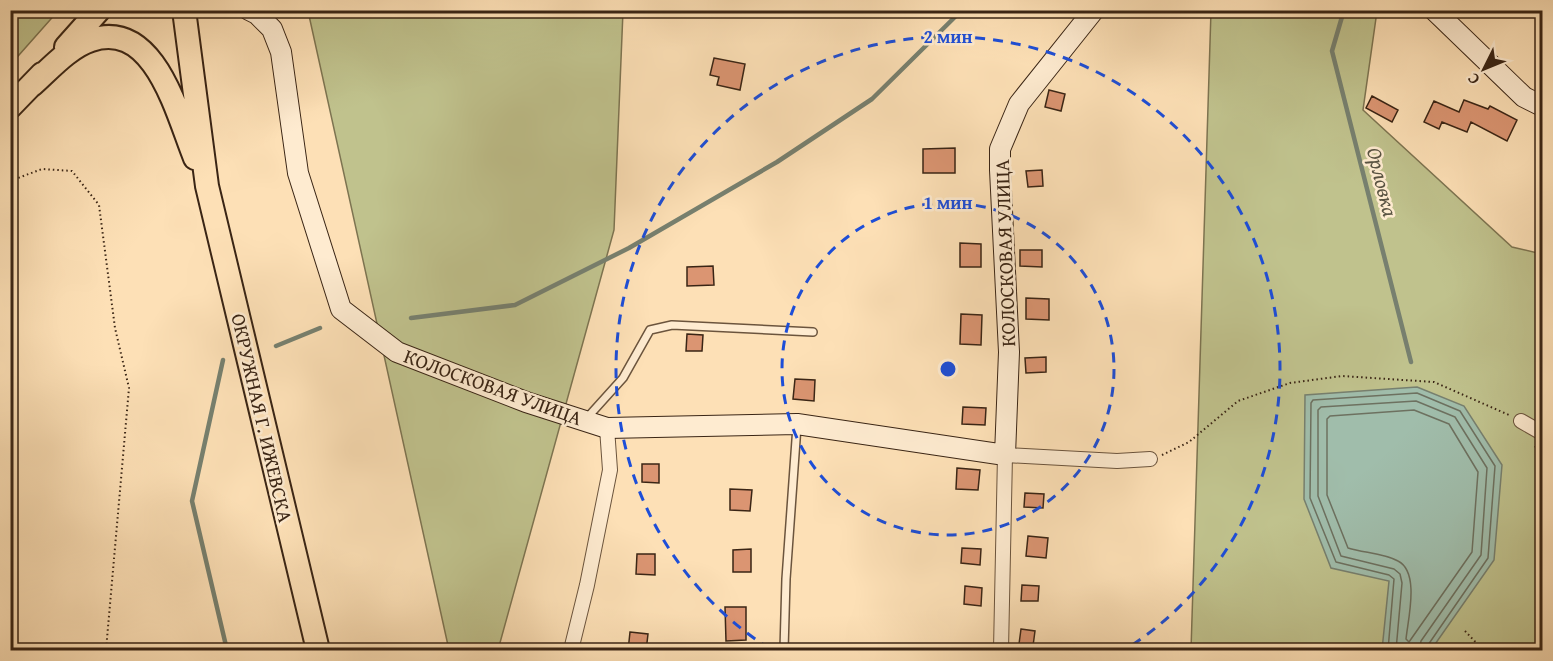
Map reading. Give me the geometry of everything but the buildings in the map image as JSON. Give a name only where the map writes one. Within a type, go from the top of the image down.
[{"type":"main road","points":[[10,107],[99,10]]},
{"type":"main road","name":"ОКРУЖНАЯ Г. ИЖЕВСКА","points":[[184,10],[207,186],[318,651]]},
{"type":"main road","name":"ОКРУЖНАЯ Г. ИЖЕВСКА","points":[[32,85],[89,40],[109,36],[127,40],[144,51],[161,73],[207,186]]},
{"type":"street","name":"КОЛОСКОВАЯ УЛИЦА","points":[[249,10],[272,29],[281,51],[298,173],[341,309],[397,352],[526,402],[607,428],[797,424],[1005,454]]},
{"type":"street","name":"КОЛОСКОВАЯ УЛИЦА","points":[[1001,651],[1009,352],[1000,149],[1019,104],[1094,10]]},
{"type":"street","points":[[1434,10],[1524,97],[1542,106]]},
{"type":"street","points":[[1521,421],[1542,433]]},
{"type":"street","points":[[571,651],[610,470],[607,428]]},
{"type":"street","points":[[1005,454],[1118,461],[1150,459]]},
{"type":"lane","points":[[584,421],[622,378],[650,330],[672,325],[813,332]]},
{"type":"lane","points":[[784,651],[786,579],[797,424]]},
{"type":"path","points":[[10,181],[42,168],[72,171],[99,205],[115,328],[129,388],[106,651]]},
{"type":"path","points":[[1150,459],[1165,455],[1189,442],[1238,401],[1290,383],[1342,376],[1434,382],[1521,421],[1542,459]]},
{"type":"path","points":[[1466,631],[1483,650]]},
{"type":"path","points":[[1533,651],[1542,644]]},
{"type":"green space","points":[[10,11],[58,11],[11,64]]},
{"type":"green space","points":[[308,11],[623,11],[614,230],[498,650],[449,650]]},
{"type":"green space","points":[[1211,11],[1377,11],[1363,110],[1512,247],[1542,254],[1542,650],[1191,650]]},
{"type":"water","points":[[1417,387],[1464,406],[1502,465],[1494,560],[1431,650],[1382,650],[1389,581],[1331,568],[1304,499],[1305,395]]},
{"type":"waterway","points":[[411,318],[515,305],[629,248],[777,162],[872,99],[962,10]]},
{"type":"waterway","name":"Орловка","points":[[1344,10],[1332,51],[1411,362]]},
{"type":"waterway","points":[[276,346],[320,328]]},
{"type":"waterway","points":[[223,360],[192,501],[227,650]]}]
